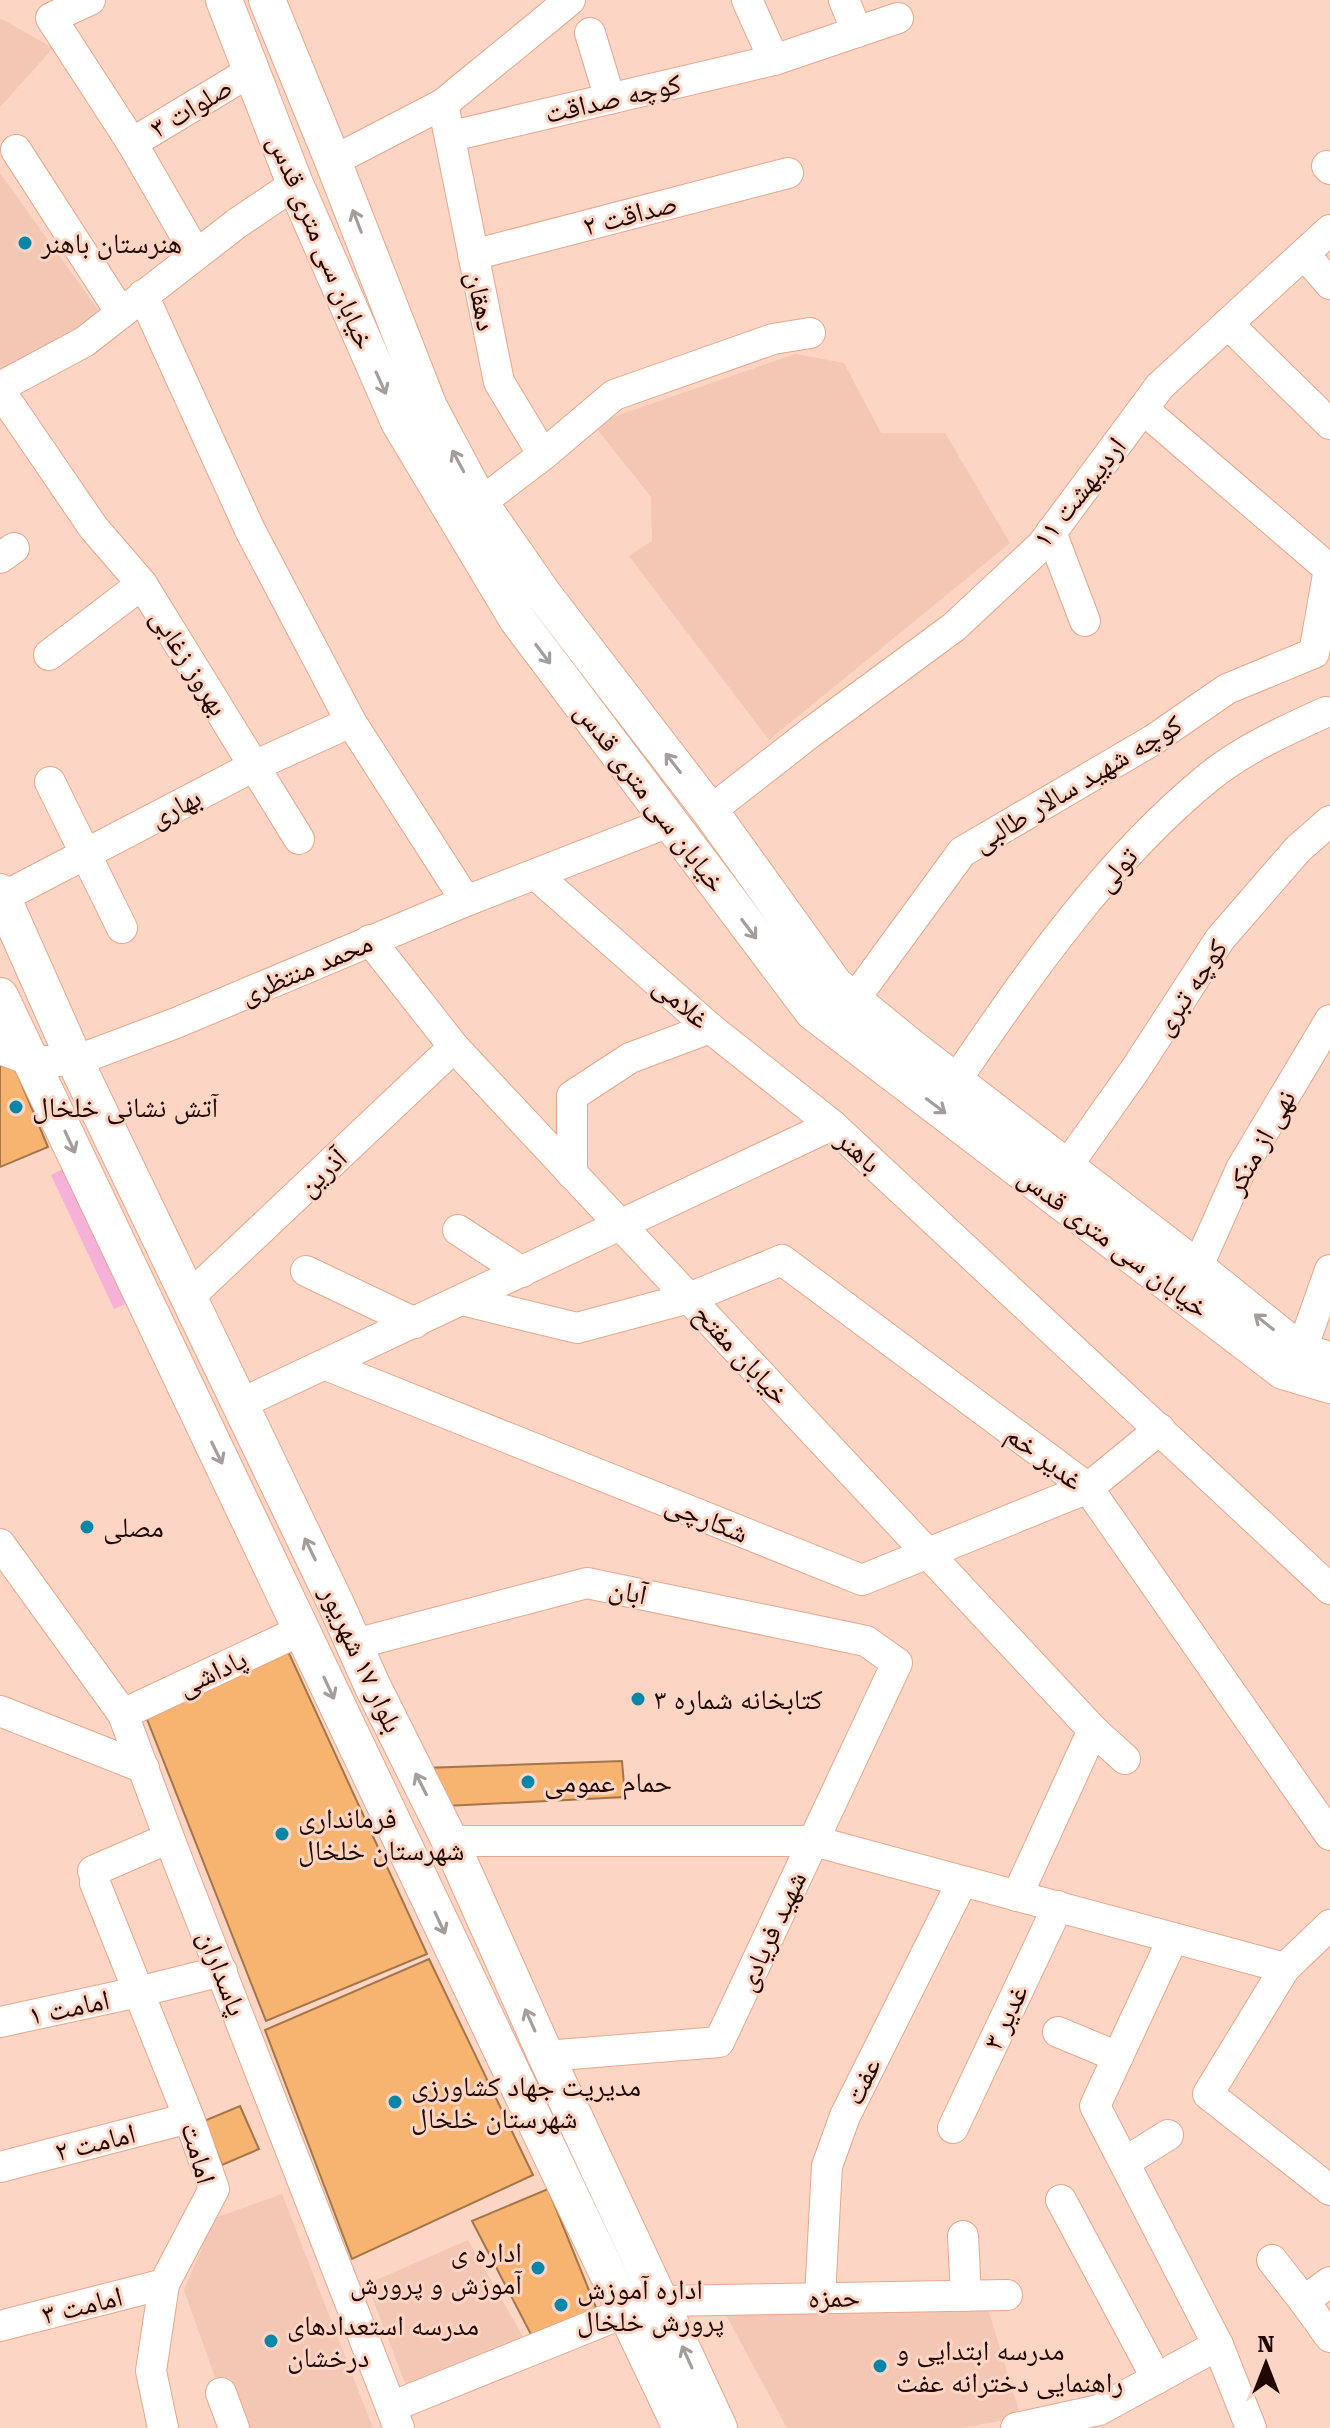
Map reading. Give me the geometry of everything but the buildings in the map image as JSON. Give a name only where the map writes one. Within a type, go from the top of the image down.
[{"type":"main road","name":"خیابان سی متری قدس","points":[[224,0],[295,184],[399,422],[517,619],[813,1012],[1283,1371],[1330,1385]]},
{"type":"main road","name":"خیابان سی متری قدس","points":[[267,0],[429,407],[480,503],[544,595],[710,811],[844,993],[1197,1268],[1316,1356]]},
{"type":"main road","points":[[517,619],[515,592],[524,583],[544,595]]},
{"type":"main road","name":"بلوار ١٧ شهریور","points":[[1,894],[75,1061],[372,1685],[450,1841],[719,2428]]},
{"type":"main road","points":[[813,1012],[844,993]]},
{"type":"main road","name":"بلوار ١٧ شهریور","points":[[0,996],[16,1055],[167,1347],[681,2428]]},
{"type":"main road","points":[[167,1347],[208,1410],[218,1412],[224,1407],[225,1395],[209,1339]]},
{"type":"main road","points":[[300,1626],[299,1597],[307,1591],[319,1591],[336,1604]]},
{"type":"street","points":[[90,0],[51,18],[132,143],[196,254]]},
{"type":"street","points":[[333,161],[443,104],[570,0]]},
{"type":"street","points":[[747,0],[774,60]]},
{"type":"street","points":[[844,0],[857,32]]},
{"type":"street","name":"کوچه صداقت","points":[[452,136],[774,60],[898,18]]},
{"type":"street","points":[[590,33],[610,99]]},
{"type":"street","name":"صلوات ۳","points":[[132,143],[251,71]]},
{"type":"street","name":"دهقان","points":[[443,104],[452,136],[499,382],[543,455]]},
{"type":"street","points":[[16,150],[132,304],[351,722],[466,901]]},
{"type":"street","name":"صداقت ۲","points":[[473,255],[788,173]]},
{"type":"street","points":[[142,584],[93,527],[0,389],[84,342],[196,254],[295,184]]},
{"type":"street","name":"۱۱ اردیبهشت","points":[[710,811],[954,627],[1042,545],[1160,386],[1330,230]]},
{"type":"street","points":[[1304,254],[1330,284]]},
{"type":"street","points":[[1228,324],[1330,424]]},
{"type":"street","points":[[480,503],[614,395],[773,339],[810,333]]},
{"type":"street","name":"کوچه شهید سالار طالبی","points":[[844,993],[962,852],[1153,740],[1227,689],[1314,653],[1329,569],[1143,409]]},
{"type":"street","points":[[1051,532],[1085,621]]},
{"type":"street","name":"بهروز زغابی","points":[[49,655],[142,584],[299,839]]},
{"type":"street","name":"تولی","points":[[956,1080],[1031,971],[1093,893],[1155,826],[1211,775],[1284,731],[1326,712]]},
{"type":"street","name":"بهاری","points":[[1,894],[254,766],[351,722]]},
{"type":"street","points":[[50,782],[122,928]]},
{"type":"street","name":"کوچه تبری","points":[[1067,1166],[1135,1070],[1220,939],[1298,849],[1330,821]]},
{"type":"street","name":"محمد منتظری","points":[[75,1061],[176,1023],[466,901],[669,822]]},
{"type":"street","name":"غلامی","points":[[536,875],[710,1028],[832,1125]]},
{"type":"street","name":"خیابان مفتح","points":[[370,940],[454,1047],[1093,1730],[1125,1759]]},
{"type":"street","name":"نهی از منکر","points":[[1197,1268],[1241,1169],[1330,1020]]},
{"type":"street","points":[[572,1174],[572,1096],[630,1058],[710,1028]]},
{"type":"street","name":"آذرین","points":[[189,1297],[454,1047]]},
{"type":"street","points":[[16,1055],[75,1061]]},
{"type":"street","name":"باهنر","points":[[240,1404],[832,1125],[1330,1589]]},
{"type":"street","points":[[458,1230],[522,1272]]},
{"type":"street","name":"غدیر خم","points":[[689,1298],[782,1260],[1088,1488],[1330,1835]]},
{"type":"street","points":[[1316,1356],[1330,1270]]},
{"type":"street","points":[[306,1271],[415,1323]]},
{"type":"street","points":[[462,1300],[577,1328],[689,1298]]},
{"type":"street","name":"شکارچی","points":[[326,1365],[862,1580],[1088,1488],[1160,1429]]},
{"type":"street","name":"پاسداران","points":[[0,1544],[123,1714],[395,2418]]},
{"type":"street","name":"آبان","points":[[355,1644],[587,1583],[866,1641],[897,1663]]},
{"type":"street","name":"پاداشی","points":[[123,1714],[300,1626]]},
{"type":"street","name":"شهید فریادی","points":[[546,2056],[719,2042],[897,1663]]},
{"type":"street","points":[[0,1711],[144,1768]]},
{"type":"street","points":[[1017,1896],[1093,1730]]},
{"type":"street","name":"امامت","points":[[163,2428],[151,2371],[164,2284],[214,2189],[94,1877],[169,1838]]},
{"type":"street","points":[[450,1841],[814,1841],[1285,1968]]},
{"type":"street","name":"عفت","points":[[820,2297],[827,2166],[845,2116],[962,1882]]},
{"type":"street","name":"غدیر ۳","points":[[953,2128],[1058,1906]]},
{"type":"street","points":[[1325,2175],[1208,2094],[1285,1968],[1330,1925]]},
{"type":"street","points":[[1173,1938],[1095,2106],[1218,2345],[1251,2428]]},
{"type":"street","name":"امامت ۱","points":[[0,2022],[222,1971]]},
{"type":"street","points":[[1058,2032],[1118,2057]]},
{"type":"street","name":"امامت ۲","points":[[0,2167],[189,2118]]},
{"type":"street","points":[[1125,2162],[1168,2135]]},
{"type":"street","points":[[1061,2200],[1157,2379]]},
{"type":"street","points":[[963,2236],[966,2296]]},
{"type":"street","points":[[1272,2260],[1330,2337]]},
{"type":"street","points":[[1304,2301],[1330,2282]]},
{"type":"street","name":"امامت ۳","points":[[0,2326],[164,2284]]},
{"type":"street","name":"حمزه","points":[[661,2301],[1007,2295]]},
{"type":"street","points":[[395,2418],[626,2312]]},
{"type":"street","points":[[1016,2428],[1099,2410],[1218,2345]]},
{"type":"street","points":[[221,2393],[234,2428]]},
{"type":"shaded area","points":[[0,18],[53,48],[0,107]]},
{"type":"shaded area","name":"هنرستان باهنر","points":[[0,173],[101,314],[0,370]]},
{"type":"shaded area","points":[[795,354],[844,363],[881,433],[945,433],[1010,543],[769,740],[629,556],[652,541],[651,497],[593,424]]},
{"type":"shaded area","points":[[65,1168],[128,1303],[114,1309],[51,1175]]},
{"type":"shaded area","name":"مدرسه استعدادهای درخشان","points":[[282,2194],[373,2428],[233,2428],[184,2290],[215,2218]]},
{"type":"shaded area","points":[[468,2240],[525,2340],[408,2391],[367,2284]]},
{"type":"shaded area","name":"مدرسه ابتدایی و راهنمایی دخترانه عفت","points":[[988,2309],[1021,2417],[962,2428],[787,2428],[726,2315]]},
{"type":"place","name":"هنرستان باهنر","points":[[25,243]]},
{"type":"place","name":"آتش نشانی خلخال","points":[[16,1107]]},
{"type":"place","name":"مصلی","points":[[87,1527]]},
{"type":"place","name":"کتابخانه شماره ۳","points":[[638,1699]]},
{"type":"place","name":"حمام عمومی","points":[[528,1782]]},
{"type":"place","name":"فرمانداری شهرستان خلخال","points":[[282,1834]]},
{"type":"place","name":"مدیریت جهاد کشاورزی شهرستان خلخال","points":[[395,2102]]},
{"type":"place","name":"اداره ی آموزش و پرورش","points":[[538,2268]]},
{"type":"place","name":"اداره آموزش پرورش خلخال","points":[[561,2305]]},
{"type":"place","name":"مدرسه استعدادهای درخشان","points":[[271,2341]]},
{"type":"place","name":"مدرسه ابتدایی و راهنمایی دخترانه عفت","points":[[880,2366]]}]
